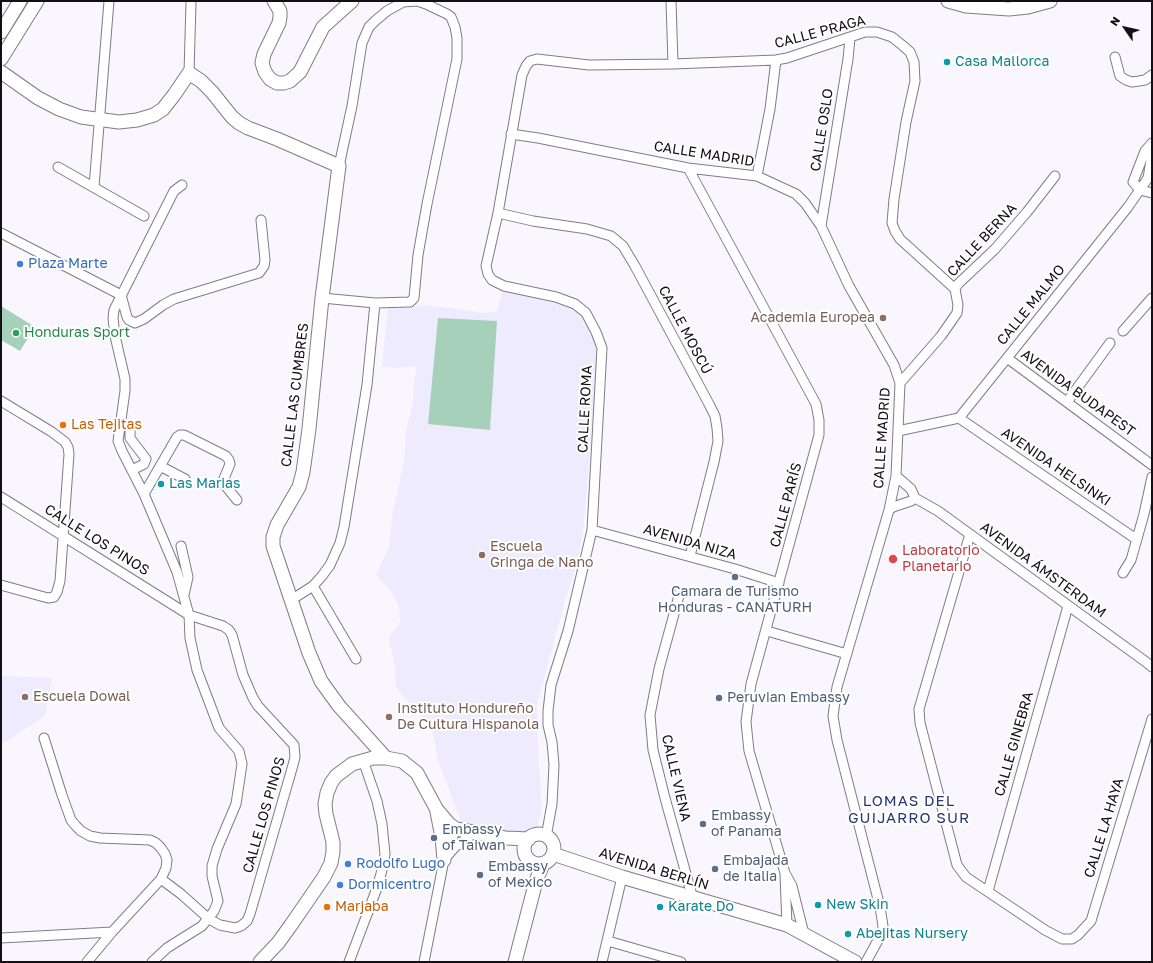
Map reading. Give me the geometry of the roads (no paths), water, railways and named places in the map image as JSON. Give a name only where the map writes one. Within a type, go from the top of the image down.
[{"type":"street","points":[[1,32],[20,1]]},
{"type":"street","points":[[1,59],[37,1]]},
{"type":"street","points":[[94,187],[109,1]]},
{"type":"street","points":[[274,1],[280,11],[280,18],[264,54],[262,63],[265,72],[270,79],[277,83],[284,83],[290,81],[300,72],[323,27],[352,1]]},
{"type":"street","points":[[671,1],[673,64]]},
{"type":"street","points":[[948,1],[966,6],[1009,9],[1028,7],[1050,1]]},
{"type":"street","points":[[189,73],[201,81],[212,92],[232,117],[248,128],[339,166],[352,106],[362,43],[369,28],[387,11],[403,2],[417,2],[426,4],[451,17],[457,38],[457,59],[426,204],[418,255],[414,298],[410,302],[375,303],[322,298]]},
{"type":"street","points":[[1,72],[38,98],[59,109],[81,117],[119,122],[137,120],[154,115],[163,109],[189,73],[192,3]]},
{"type":"street","name":"CALLE PRAGA","points":[[537,59],[589,65],[673,64],[776,60],[787,58],[865,32],[877,32],[892,37],[910,52],[914,62],[915,80],[906,122],[894,199],[892,223],[900,239],[955,290]]},
{"type":"street","name":"CALLE OSLO","points":[[821,226],[848,59],[850,38]]},
{"type":"street","points":[[1115,57],[1120,76],[1126,80],[1132,82],[1145,80],[1152,75]]},
{"type":"street","name":"CALLE ROMA","points":[[537,59],[530,61],[522,75],[498,213],[486,266],[488,274],[492,280],[504,286],[556,297],[575,304],[586,313],[602,348],[592,530],[568,631],[551,685],[548,711],[548,725],[552,742],[554,781],[550,820],[546,837]]},
{"type":"street","points":[[757,176],[770,109],[776,60]]},
{"type":"street","name":"CALLE MADRID","points":[[512,134],[688,168],[757,176],[796,194],[805,203],[821,226],[849,286],[894,366],[900,383],[896,476],[889,510],[837,687],[833,716],[837,740],[880,907],[883,926],[882,933],[866,962]]},
{"type":"street","points":[[1152,143],[1144,151],[1133,182],[1140,190],[1152,193]]},
{"type":"street","name":"CALLE MALMO","points":[[959,418],[1128,207],[1148,178],[1152,154]]},
{"type":"street","name":"CALLE LAS CUMBRES","points":[[339,166],[322,298],[309,429],[303,472],[298,487],[277,524],[273,537],[273,546],[309,653],[325,688],[339,706],[386,758]]},
{"type":"street","points":[[58,167],[144,216]]},
{"type":"street","name":"CALLE PARÍS","points":[[688,168],[816,404],[818,412],[819,435],[767,631],[751,684],[746,722],[749,751],[785,873],[792,886],[804,934]]},
{"type":"street","name":"CALLE BERNA","points":[[900,383],[941,336],[957,313],[958,306],[955,290],[958,284],[995,249],[1027,212],[1055,176]]},
{"type":"street","points":[[152,962],[167,948],[194,932],[209,919],[214,910],[218,901],[212,876],[212,866],[217,849],[236,804],[242,764],[239,751],[219,728],[197,670],[190,638],[189,615],[177,572],[144,494],[118,441],[125,391],[125,379],[115,336],[113,318],[114,310],[120,295],[174,191],[182,185]]},
{"type":"street","name":"CALLE MOSCÚ","points":[[498,213],[534,221],[587,229],[611,236],[623,246],[635,266],[709,404],[716,422],[718,441],[714,462],[690,556]]},
{"type":"street","points":[[1,233],[120,295],[127,317],[135,323],[144,319],[162,305],[174,299],[259,273],[264,266],[265,260],[261,220]]},
{"type":"street","points":[[1123,331],[1152,298]]},
{"type":"street","points":[[292,600],[313,586],[322,576],[330,565],[340,543],[344,527],[367,385],[375,303]]},
{"type":"street","points":[[1067,402],[1110,344]]},
{"type":"street","name":"AVENIDA BUDAPEST","points":[[1007,358],[1152,465]]},
{"type":"street","points":[[1,401],[52,432],[65,442],[68,447],[60,581],[58,592],[54,598],[48,598],[1,585]]},
{"type":"street","points":[[898,431],[959,418]]},
{"type":"street","name":"AVENIDA HELSINKI","points":[[959,418],[1136,539]]},
{"type":"street","points":[[130,430],[130,438],[146,459],[144,464],[132,470]]},
{"type":"street","points":[[144,494],[177,437],[184,435],[226,456],[230,460],[230,464],[223,481],[238,500]]},
{"type":"street","points":[[160,466],[185,479]]},
{"type":"street","name":"AVENIDA ÁMSTERDAM","points":[[896,476],[911,489],[915,498],[938,511],[1152,667]]},
{"type":"street","points":[[1123,573],[1131,560],[1144,514],[1152,477]]},
{"type":"street","name":"CALLE LOS PINOS","points":[[1,497],[189,615],[223,626],[229,630],[232,635],[243,675],[253,698],[258,706],[294,745],[295,751],[291,773],[247,921],[241,926],[235,928],[220,925],[209,919],[186,898],[161,879]]},
{"type":"street","points":[[889,510],[893,507],[912,501],[915,498]]},
{"type":"street","name":"AVENIDA NIZA","points":[[592,530],[690,556],[779,583]]},
{"type":"street","points":[[970,534],[919,709],[919,717],[957,865],[966,877],[988,891]]},
{"type":"street","points":[[180,546],[188,577],[184,596]]},
{"type":"street","points":[[313,586],[356,659]]},
{"type":"street","name":"CALLE VIENA","points":[[680,592],[658,669],[650,715],[655,757],[693,899]]},
{"type":"street","name":"CALLE GINEBRA","points":[[988,891],[1068,606]]},
{"type":"street","points":[[767,631],[847,654]]},
{"type":"street","name":"CALLE LA HAYA","points":[[988,891],[1045,930],[1062,939],[1072,939],[1084,930],[1091,921],[1152,718]]},
{"type":"street","points":[[44,738],[71,820],[81,831],[90,836],[100,838],[150,840],[156,843],[165,854],[167,860],[166,868],[161,879],[112,932],[87,962]]},
{"type":"street","points":[[260,962],[278,943],[291,925],[324,877],[331,863],[334,842],[326,814],[325,804],[327,793],[336,776],[352,764],[373,758],[386,758],[402,761],[417,773],[437,810],[449,824],[456,829],[505,838],[529,839],[538,835],[546,837],[552,842],[554,850],[553,854],[547,862],[538,863],[526,856],[524,852],[505,838]]},
{"type":"street","points":[[348,962],[377,888],[385,854],[382,824],[377,801],[363,760]]},
{"type":"street","points":[[437,810],[442,831],[444,860]]},
{"type":"street","points":[[424,962],[444,860],[450,841],[456,829]]},
{"type":"street","points":[[444,860],[455,848],[474,833]]},
{"type":"street","points":[[524,852],[526,842],[529,839]]},
{"type":"street","name":"AVENIDA BERLÍN","points":[[553,854],[693,899],[787,925],[855,962]]},
{"type":"street","points":[[515,962],[536,881],[538,863]]},
{"type":"street","name":"CALLE PARÍS","points":[[785,873],[787,925]]},
{"type":"street","points":[[602,962],[622,877]]},
{"type":"street","points":[[1,938],[112,932]]},
{"type":"street","points":[[608,941],[681,962]]},
{"type":"place","name":"Casa Mallorca","points":[[947,62]]},
{"type":"place","name":"Plaza Marte","points":[[20,264]]},
{"type":"place","name":"Academia Europea","points":[[883,318]]},
{"type":"place","name":"Honduras Sport","points":[[16,333]]},
{"type":"place","name":"Las Tejitas","points":[[63,425]]},
{"type":"place","name":"Las Marias","points":[[161,484]]},
{"type":"place","name":"Escuela Gringa de Nano","points":[[482,555]]},
{"type":"place","name":"Laboratorio Planetario","points":[[893,559]]},
{"type":"place","name":"Camara de Turismo Honduras - CANATURH","points":[[735,577]]},
{"type":"place","name":"Escuela Dowal","points":[[25,697]]},
{"type":"place","name":"Peruvian Embassy","points":[[719,698]]},
{"type":"place","name":"Instituto Hondureño De Cultura Hispanola","points":[[389,717]]},
{"type":"place","name":"Embassy of Panama","points":[[703,824]]},
{"type":"place","name":"Embassy of Taiwan","points":[[434,838]]},
{"type":"place","name":"Rodolfo Lugo","points":[[348,864]]},
{"type":"place","name":"Embajada de Italia","points":[[715,869]]},
{"type":"place","name":"Embassy of Mexico","points":[[480,875]]},
{"type":"place","name":"Dormicentro","points":[[340,885]]},
{"type":"place","name":"New Skin","points":[[818,905]]},
{"type":"place","name":"Marjaba","points":[[327,907]]},
{"type":"place","name":"Karate Do","points":[[660,907]]},
{"type":"place","name":"Abejitas Nursery","points":[[848,934]]},
{"type":"district","name":"LOMAS DEL GUIJARRO SUR","points":[[909,810]]}]
